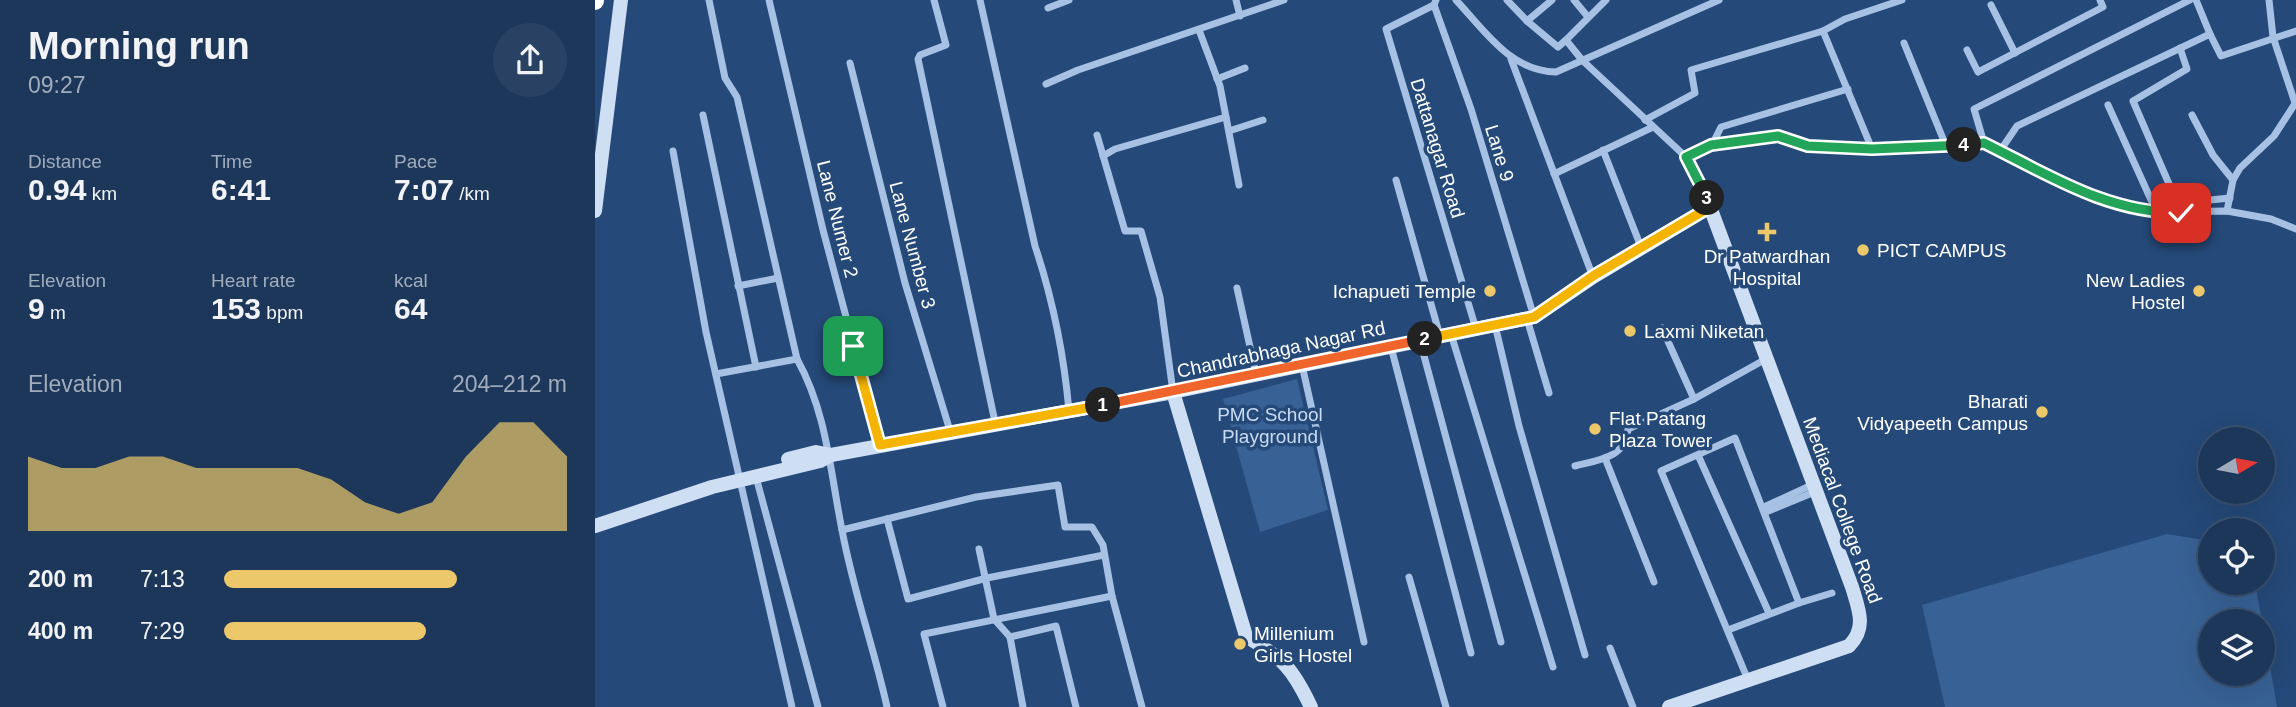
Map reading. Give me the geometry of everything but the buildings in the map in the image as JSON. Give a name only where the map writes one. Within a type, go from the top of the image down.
[{"type":"street","points":[[595,211],[621,0]]},
{"type":"street","points":[[709,0],[725,78],[737,97],[797,359],[808,380],[831,454],[842,530],[887,707]]},
{"type":"street","name":"Lane Numer 2","points":[[769,0],[823,230],[880,445]]},
{"type":"street","points":[[934,0],[946,45],[920,55],[918,59],[995,422]]},
{"type":"street","points":[[980,0],[1035,246],[1047,283],[1066,373],[1069,411]]},
{"type":"street","points":[[1048,8],[1069,0]]},
{"type":"street","points":[[1236,0],[1240,16]]},
{"type":"street","points":[[1046,84],[1078,70],[1284,0]]},
{"type":"street","points":[[1456,0],[1511,59],[1532,69],[1556,72],[1719,0]]},
{"type":"street","points":[[1507,0],[1558,47],[1606,0]]},
{"type":"street","points":[[1527,21],[1552,0]]},
{"type":"street","points":[[1574,0],[1588,17]]},
{"type":"street","points":[[1645,120],[1695,93],[1691,70],[1823,31],[1845,19],[1902,0]]},
{"type":"street","points":[[1967,50],[1978,72],[2103,7],[2100,0]]},
{"type":"street","points":[[1984,143],[1974,109],[2190,0]]},
{"type":"street","points":[[2196,0],[2221,55],[2296,31]]},
{"type":"street","points":[[2227,211],[2233,180],[2240,168],[2274,136],[2295,102],[2273,37],[2269,0]]},
{"type":"street","name":"Lane 9","points":[[1435,2],[1471,109],[1549,393]]},
{"type":"street","name":"Dattanagar Road","points":[[1435,2],[1385,29],[1476,329]]},
{"type":"street","points":[[1991,5],[2015,53]]},
{"type":"street","points":[[1199,30],[1217,79],[1239,185]]},
{"type":"street","points":[[1823,31],[1872,149]]},
{"type":"street","points":[[2000,151],[2017,126],[2210,34]]},
{"type":"street","points":[[1566,40],[1582,60],[1686,157],[1710,207]]},
{"type":"street","points":[[1904,43],[1946,146]]},
{"type":"street","points":[[2180,48],[2187,69],[2133,101],[2176,200],[2180,203],[2230,198]]},
{"type":"street","points":[[1511,59],[1593,276]]},
{"type":"street","name":"Lane Number 3","points":[[850,63],[905,283],[951,434]]},
{"type":"street","points":[[1217,79],[1245,68]]},
{"type":"street","points":[[1711,145],[1721,127],[1848,89]]},
{"type":"street","points":[[2108,105],[2157,213]]},
{"type":"street","points":[[703,115],[756,367]]},
{"type":"street","points":[[2192,115],[2213,155],[2233,180]]},
{"type":"street","points":[[1103,156],[1115,149],[1226,117]]},
{"type":"street","points":[[1229,131],[1263,120]]},
{"type":"street","points":[[1554,174],[1653,127]]},
{"type":"street","points":[[1097,135],[1125,231],[1141,231],[1145,244],[1160,297],[1173,392],[1246,636],[1282,658],[1298,680],[1311,707]]},
{"type":"street","points":[[1686,157],[1711,145],[1778,136],[1808,146],[1872,149],[1984,143],[2105,202],[2157,213],[2227,211],[2271,219],[2296,229]]},
{"type":"street","points":[[673,150],[716,374],[792,707]]},
{"type":"street","points":[[1603,150],[1641,248]]},
{"type":"street","points":[[1396,180],[1553,667]]},
{"type":"street","name":"Chandrabhaga Nagar Rd","points":[[831,454],[951,434],[995,422],[1173,392],[1530,318],[1593,276],[1710,207]]},
{"type":"street","name":"Mediacal College Road","points":[[1669,707],[1849,646],[1859,636],[1861,620],[1852,587],[1710,207]]},
{"type":"street","points":[[738,286],[778,278]]},
{"type":"street","points":[[1237,288],[1256,374]]},
{"type":"street","points":[[1495,325],[1533,478],[1585,655]]},
{"type":"street","points":[[1662,328],[1694,399]]},
{"type":"street","points":[[1420,340],[1501,642]]},
{"type":"street","points":[[1391,346],[1471,653]]},
{"type":"street","points":[[716,374],[797,359]]},
{"type":"street","points":[[1575,466],[1620,451],[1628,429],[1694,399],[1766,359]]},
{"type":"street","points":[[1302,365],[1364,642]]},
{"type":"street","points":[[1748,680],[1661,471],[1735,438],[1799,603]]},
{"type":"street","points":[[595,517],[816,452],[831,454]]},
{"type":"street","points":[[595,526],[739,476],[756,476],[820,461],[831,454]]},
{"type":"street","points":[[1698,455],[1769,613]]},
{"type":"street","points":[[1605,457],[1654,582]]},
{"type":"street","points":[[756,476],[818,707]]},
{"type":"street","points":[[842,530],[976,497],[1058,485],[1065,527],[1092,527],[1103,545],[1112,596],[1142,707]]},
{"type":"street","points":[[1765,510],[1815,487]]},
{"type":"street","points":[[887,519],[908,599],[987,579],[1104,555]]},
{"type":"street","points":[[979,549],[995,619],[1010,637],[1023,707]]},
{"type":"street","points":[[1409,577],[1446,707]]},
{"type":"street","points":[[1728,630],[1769,613],[1832,593]]},
{"type":"street","points":[[943,707],[924,634],[1112,596]]},
{"type":"street","points":[[1010,637],[1056,626],[1076,707]]},
{"type":"street","points":[[1610,648],[1633,707]]},
{"type":"green space","name":"PMC School Playground","points":[[1297,379],[1328,510],[1260,532],[1223,399]]},
{"type":"green space","points":[[2167,534],[2198,539],[2198,595],[2257,595],[2260,609],[2198,609],[2198,686],[2273,686],[2277,707],[1945,707],[1922,605]]},
{"type":"place","name":"Dr Patwardhan Hospital","points":[[1767,232]]},
{"type":"place","name":"PICT CAMPUS","points":[[1863,250]]},
{"type":"place","name":"Ichapueti Temple","points":[[1490,291]]},
{"type":"place","name":"New Ladies Hostel","points":[[2199,291]]},
{"type":"place","name":"Laxmi Niketan","points":[[1630,331]]},
{"type":"place","name":"Bharati Vidyapeeth Campus","points":[[2042,412]]},
{"type":"place","name":"Flat Patang Plaza Tower","points":[[1595,429]]},
{"type":"place","name":"Millenium Girls Hostel","points":[[1240,644]]},
{"type":"route","points":[[853,346],[880,445],[951,434],[995,422],[1173,392],[1534,317],[1593,276],[1710,207],[1702,185],[1686,157],[1711,145],[1778,136],[1808,146],[1872,149],[1984,143],[2105,202],[2142,212],[2181,213]]}]
